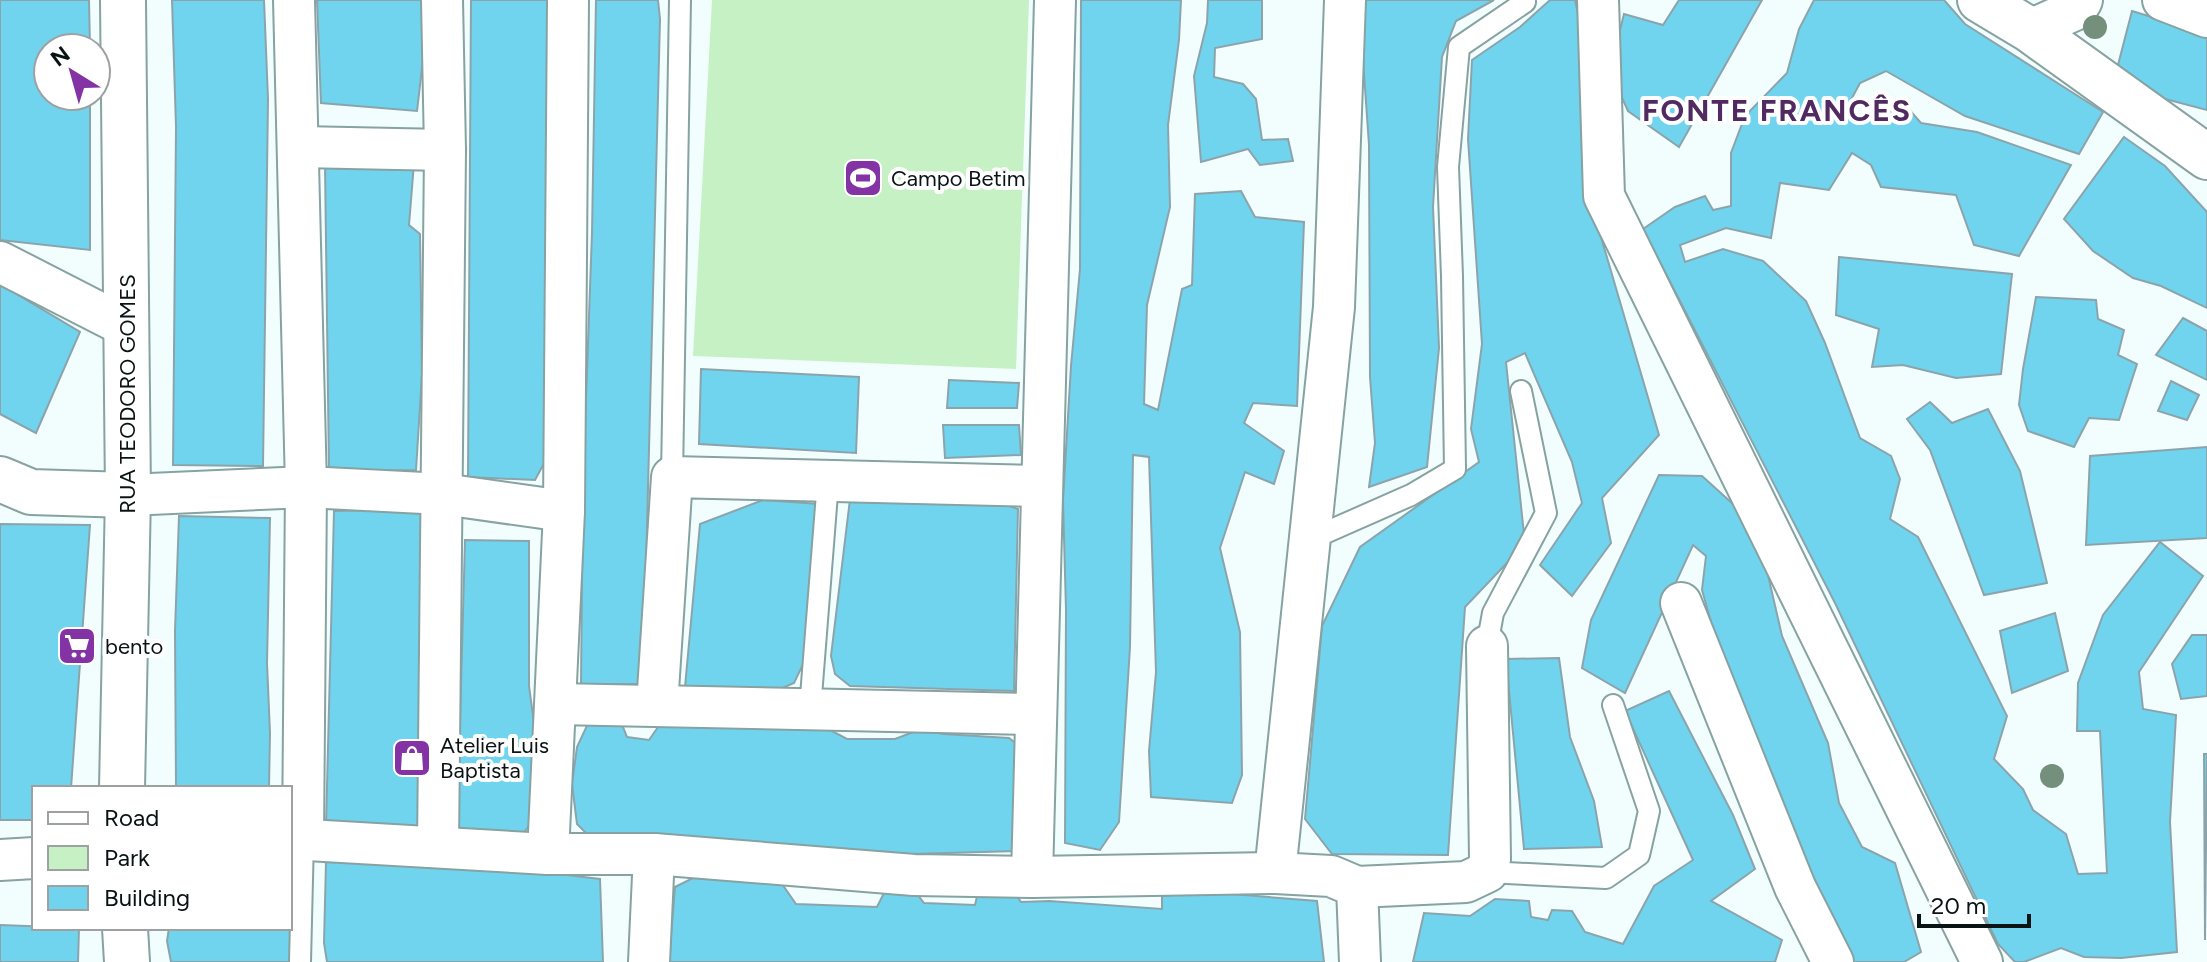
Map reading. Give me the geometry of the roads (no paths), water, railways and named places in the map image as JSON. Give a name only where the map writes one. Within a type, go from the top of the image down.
[{"type":"main road","name":"RUA TEODORO GOMES","points":[[122,786],[128,495],[123,0]]},
{"type":"main road","points":[[1980,0],[2030,30],[2207,157]]},
{"type":"main road","points":[[0,479],[31,492],[128,495]]},
{"type":"main road","points":[[125,930],[127,962]]},
{"type":"street","points":[[294,0],[306,487],[297,839],[548,854],[654,854],[914,875],[1032,877],[1275,873],[1331,876],[1357,887],[1466,882],[1487,872],[1490,859],[1487,646]]},
{"type":"street","points":[[438,847],[445,150],[442,0]]},
{"type":"street","points":[[548,854],[564,511],[568,0]]},
{"type":"street","points":[[1032,877],[1055,0]]},
{"type":"street","points":[[1275,873],[1334,307],[1345,0]]},
{"type":"street","points":[[1598,0],[1604,196],[1982,962]]},
{"type":"street","points":[[2030,30],[2077,9],[2082,0]]},
{"type":"street","points":[[2165,0],[2207,17]]},
{"type":"street","points":[[300,147],[445,150]]},
{"type":"street","points":[[0,262],[127,327]]},
{"type":"street","points":[[657,706],[672,477],[1041,486]]},
{"type":"street","points":[[128,495],[306,487],[443,494],[564,511]]},
{"type":"street","points":[[1681,603],[1795,887],[1833,962]]},
{"type":"street","points":[[556,704],[1034,714]]},
{"type":"street","points":[[649,962],[654,854]]},
{"type":"street","points":[[0,860],[32,858]]},
{"type":"street","points":[[1357,887],[1360,962]]},
{"type":"lane","points":[[672,477],[680,0]]},
{"type":"lane","points":[[1311,539],[1411,495],[1455,469],[1448,167],[1459,47],[1525,2]]},
{"type":"lane","points":[[1487,646],[1493,613],[1546,513],[1521,391]]},
{"type":"lane","points":[[810,709],[828,481]]},
{"type":"lane","points":[[1487,872],[1606,878],[1639,855],[1649,811],[1613,705]]},
{"type":"lane","points":[[297,839],[300,962]]},
{"type":"place","name":"Campo Betim","points":[[863,178]]},
{"type":"place","name":"bento","points":[[77,646]]},
{"type":"place","name":"Atelier Luis Baptista","points":[[412,758]]},
{"type":"district","name":"FONTE FRANCÊS","points":[[1777,110]]}]
